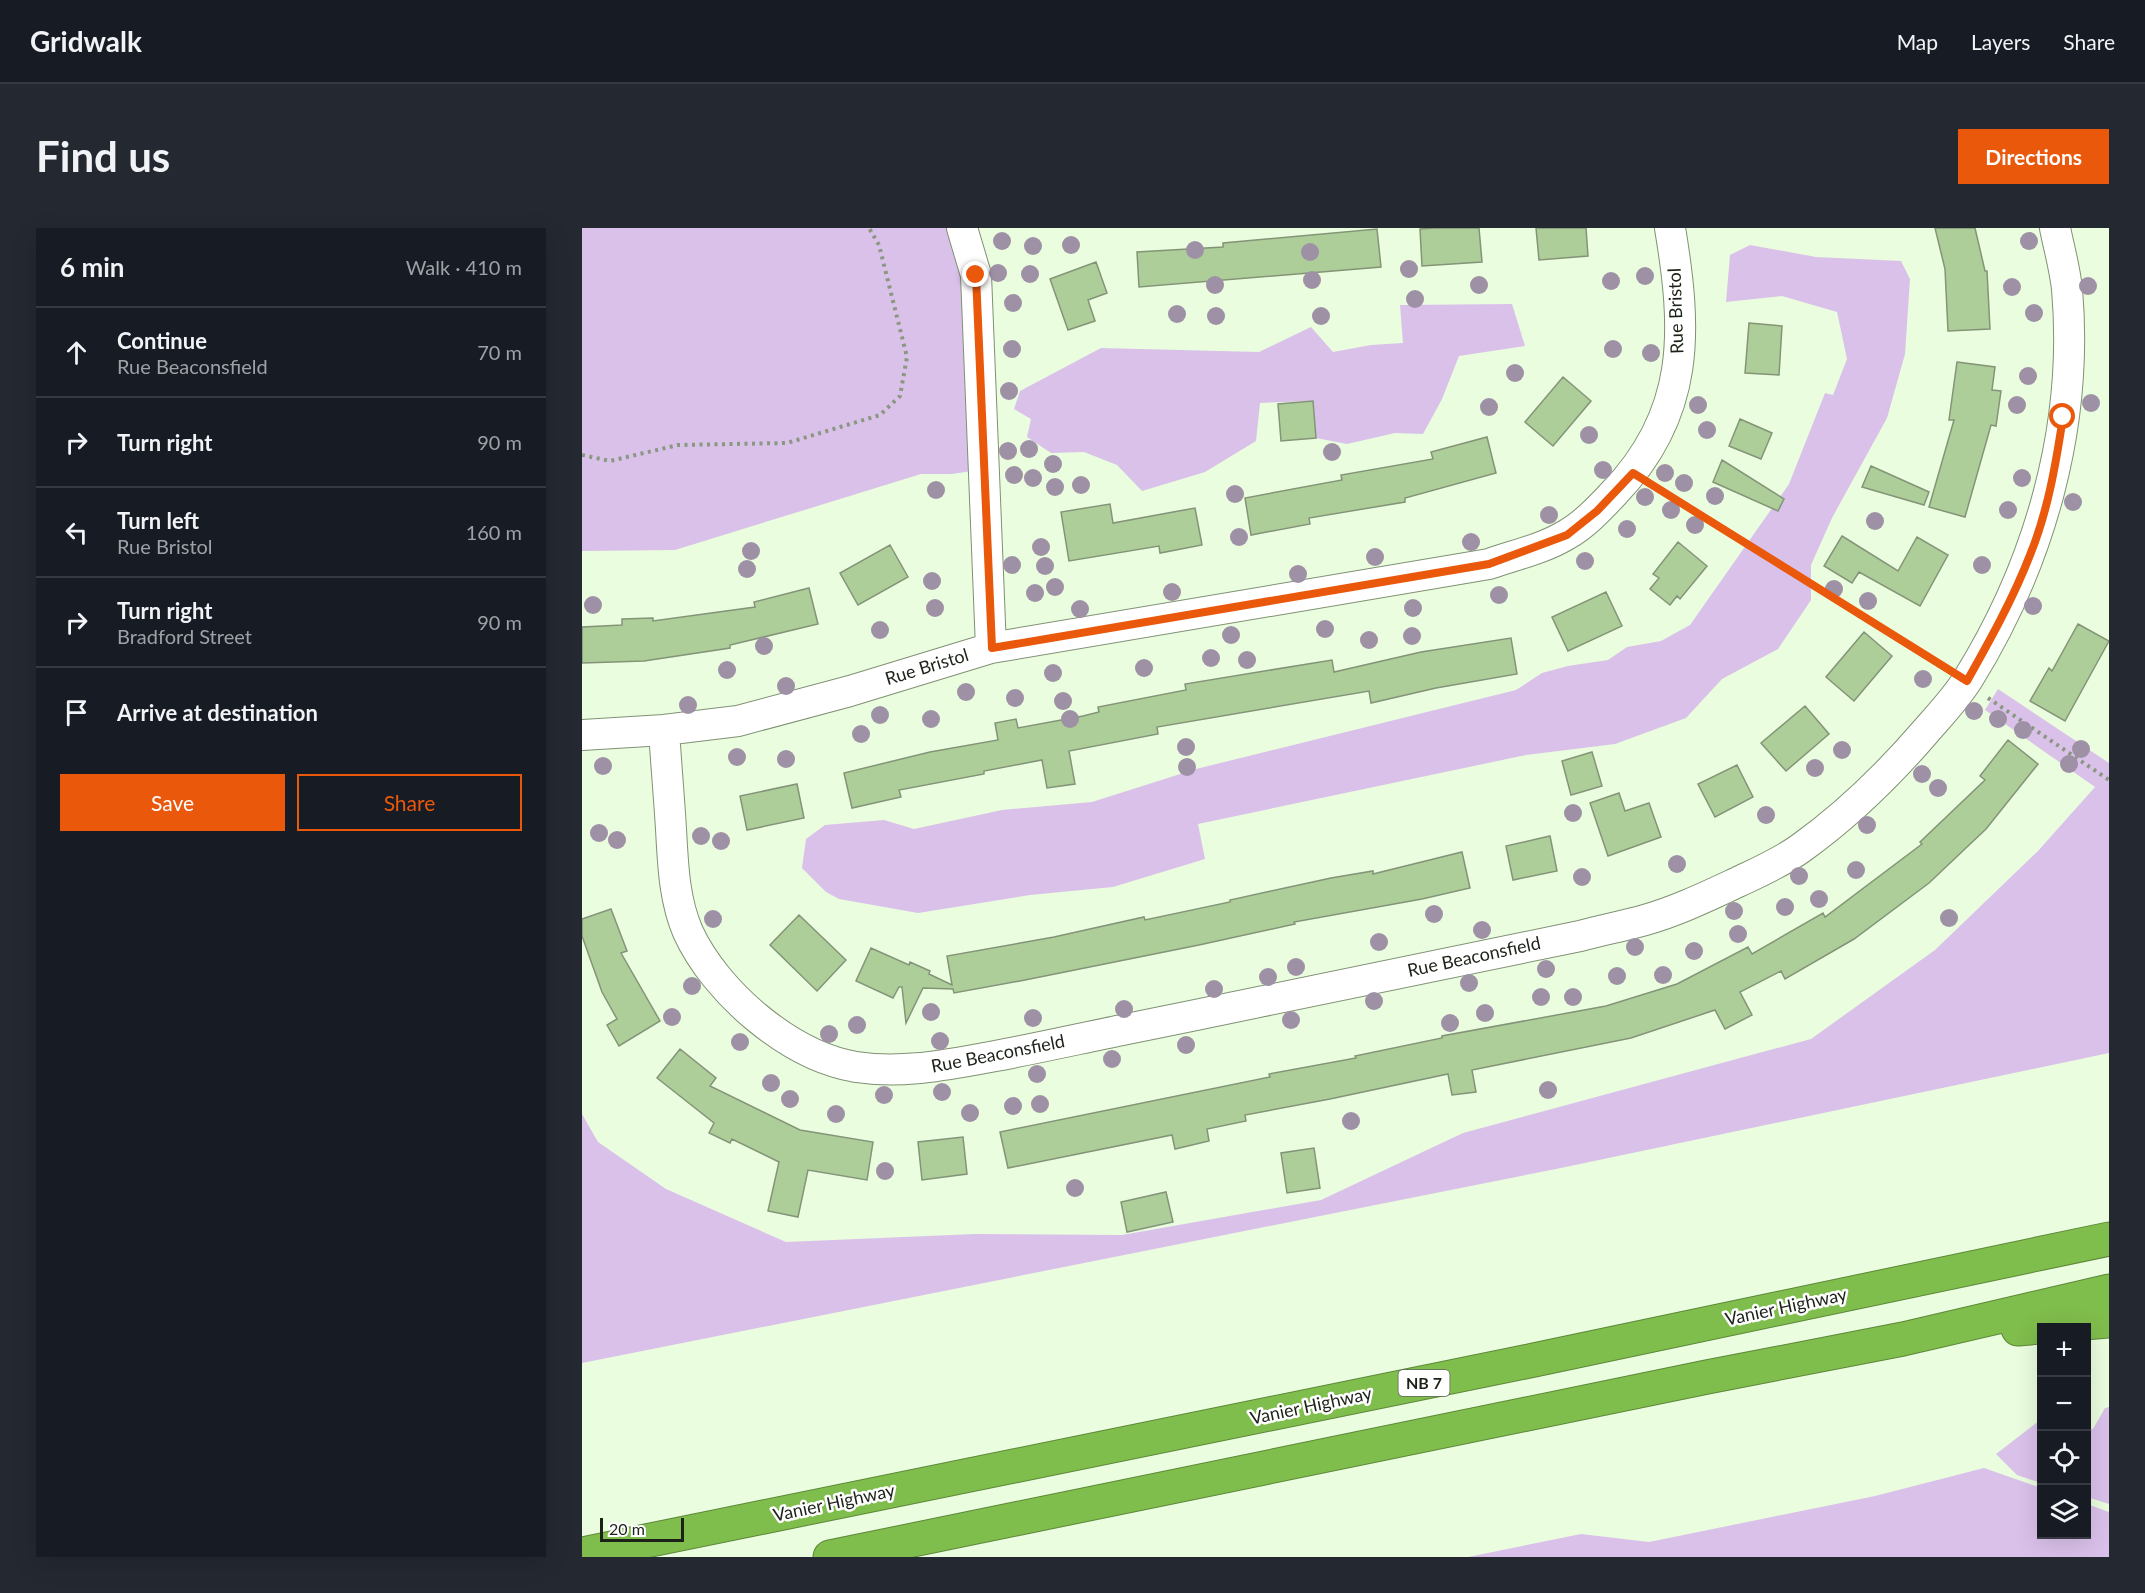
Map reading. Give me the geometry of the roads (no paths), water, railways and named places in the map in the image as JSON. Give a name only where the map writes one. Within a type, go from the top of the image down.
[{"type":"highway","name":"Vanier Highway","points":[[582,1554],[1534,1360],[2109,1239]]},
{"type":"highway","points":[[830,1557],[1903,1339],[2109,1291]]},
{"type":"highway","points":[[1903,1339],[2109,1321]]},
{"type":"street","points":[[962,228],[976,275],[992,648]]},
{"type":"street","name":"Rue Bristol","points":[[582,735],[664,730],[738,721],[850,691],[992,648],[1489,564],[1567,535],[1597,511],[1633,473],[1661,427],[1676,386],[1681,342],[1678,288],[1670,228]]},
{"type":"street","name":"Rue Beaconsfield","points":[[664,730],[677,898],[688,932],[704,961],[737,999],[778,1033],[810,1052],[853,1066],[892,1071],[930,1068],[1025,1050],[1580,936],[1646,920],[1684,907],[1761,871],[1800,849],[1828,827],[1859,801],[1904,757],[1967,681],[2004,613],[2031,553],[2054,476],[2069,357],[2067,287],[2055,228]]}]
